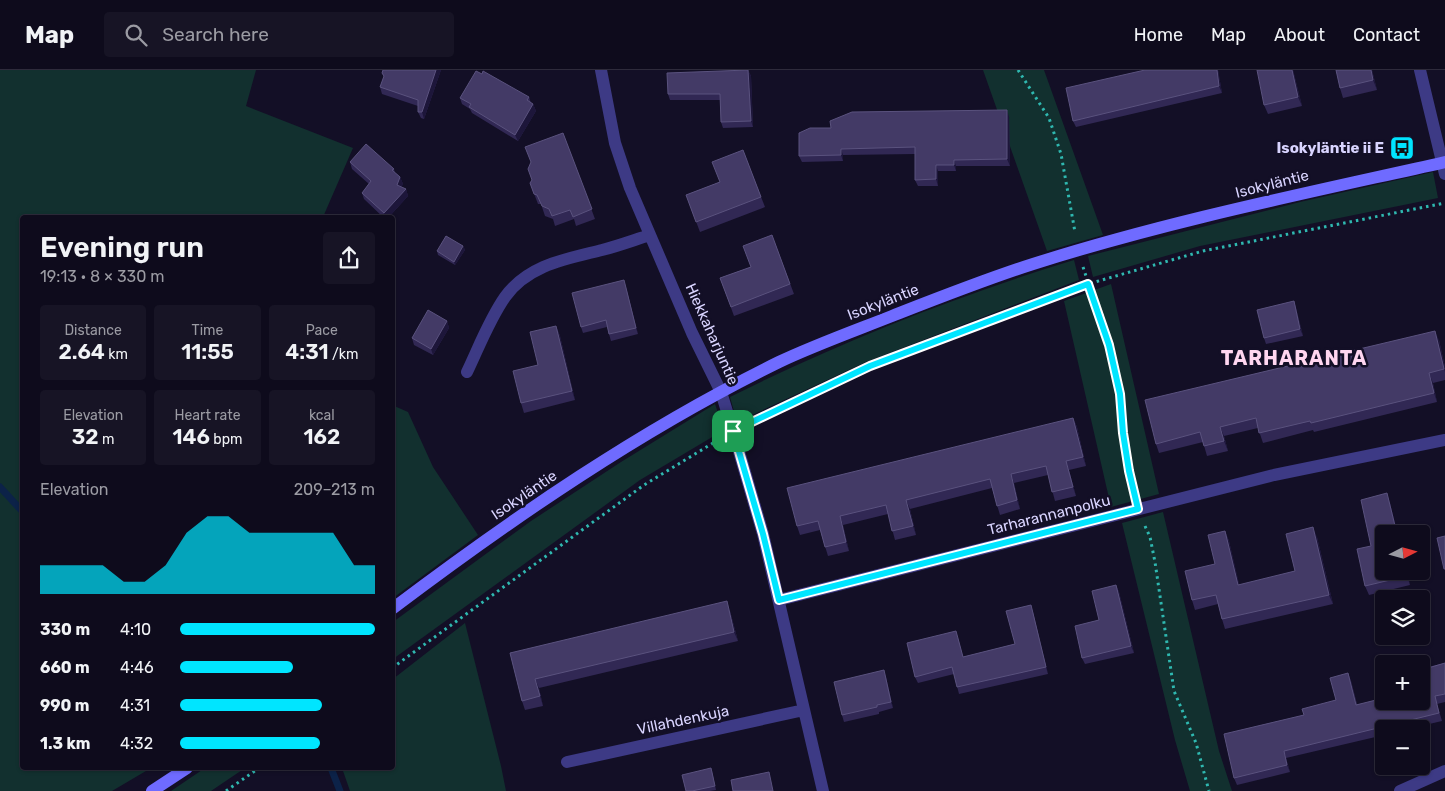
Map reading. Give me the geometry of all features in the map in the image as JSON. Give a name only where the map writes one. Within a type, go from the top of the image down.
[{"type":"street","name":"Hiekkaharjuntie","points":[[601,70],[615,143],[630,188],[692,333],[721,392],[763,534],[824,791]]},
{"type":"street","points":[[1420,70],[1444,166]]},
{"type":"street","name":"Isokyläntie","points":[[395,607],[526,512],[616,453],[721,392],[781,361],[852,331],[1032,264],[1108,242],[1298,194],[1444,166]]},
{"type":"street","points":[[467,372],[489,325],[506,296],[524,278],[543,266],[605,250],[650,234]]},
{"type":"street","name":"Tarharannanpolku","points":[[779,600],[1274,475],[1445,440]]},
{"type":"street","name":"Villahdenkuja","points":[[568,762],[804,710]]},
{"type":"street","points":[[152,791],[184,770]]},
{"type":"street","points":[[1400,791],[1445,771]]},
{"type":"path","points":[[1018,70],[1049,118],[1061,154],[1076,237]]},
{"type":"path","points":[[395,666],[644,485],[733,431],[870,366],[1088,284],[1203,251],[1445,202]]},
{"type":"path","points":[[1088,284],[1109,345],[1120,394],[1127,462],[1138,509],[1150,537],[1174,691],[1196,743],[1209,791]]},
{"type":"path","points":[[226,791],[256,770]]},
{"type":"green space","points":[[0,70],[256,70],[246,106],[353,148],[324,215],[20,215],[20,770],[148,770],[112,791],[0,791]]},
{"type":"green space","points":[[983,70],[1044,70],[1103,235],[1047,251]]},
{"type":"green space","points":[[1433,172],[1438,198],[1200,246],[1093,277],[1088,256],[1300,202]]},
{"type":"green space","points":[[1074,260],[1079,280],[866,362],[737,422],[730,397],[814,357],[899,321],[986,289]]},
{"type":"green space","points":[[1111,284],[1159,494],[1111,507],[1064,301]]},
{"type":"green space","points":[[715,404],[724,430],[640,480],[395,658],[395,621],[531,521]]},
{"type":"green space","points":[[395,406],[408,412],[433,467],[478,535],[395,597]]},
{"type":"green space","points":[[1163,512],[1219,751],[1232,791],[1190,791],[1175,740],[1122,523]]},
{"type":"green space","points":[[465,623],[506,791],[350,791],[343,770],[395,770],[395,677]]},
{"type":"green space","points":[[202,770],[242,770],[211,791],[171,791]]},
{"type":"building","points":[[383,70],[436,70],[422,112],[418,112],[418,100],[380,87],[384,76]]},
{"type":"building","points":[[748,70],[751,121],[721,122],[720,94],[668,94],[667,73]]},
{"type":"building","points":[[1145,70],[1217,70],[1219,86],[1073,121],[1066,88]]},
{"type":"building","points":[[1257,70],[1292,70],[1298,97],[1264,105]]},
{"type":"building","points":[[1336,70],[1371,70],[1373,80],[1340,88]]},
{"type":"building","points":[[476,71],[482,74],[483,71],[529,97],[527,100],[533,104],[515,135],[469,107],[471,104],[460,98]]},
{"type":"building","points":[[1007,110],[1007,159],[954,160],[954,165],[936,165],[936,179],[915,180],[915,147],[841,149],[841,155],[799,156],[799,133],[810,128],[831,128],[830,121],[852,112]]},
{"type":"building","points":[[563,133],[592,209],[573,217],[570,210],[552,216],[549,209],[542,206],[537,195],[534,194],[530,183],[532,180],[528,169],[531,162],[525,147]]},
{"type":"building","points":[[366,144],[394,169],[392,170],[400,177],[397,185],[406,189],[384,213],[362,193],[371,181],[350,162]]},
{"type":"building","points":[[743,150],[761,197],[696,222],[686,195],[720,182],[712,162]]},
{"type":"building","points":[[772,235],[790,284],[731,307],[720,278],[751,267],[743,246]]},
{"type":"building","points":[[446,236],[463,246],[454,262],[437,251]]},
{"type":"building","points":[[624,280],[636,328],[609,334],[606,320],[581,327],[572,293]]},
{"type":"building","points":[[1294,301],[1300,329],[1264,338],[1257,310]]},
{"type":"building","points":[[428,310],[447,321],[431,349],[412,338]]},
{"type":"building","points":[[556,326],[572,391],[521,403],[513,371],[538,365],[530,332]]},
{"type":"building","points":[[1435,331],[1444,369],[1429,373],[1434,393],[1311,423],[1310,421],[1259,433],[1256,418],[1220,427],[1224,441],[1204,446],[1200,432],[1156,444],[1145,400]]},
{"type":"building","points":[[1073,418],[1083,457],[1066,461],[1073,487],[1052,492],[1046,466],[1011,474],[1017,500],[997,506],[990,479],[906,500],[913,526],[892,531],[886,505],[840,516],[846,542],[825,547],[818,521],[797,526],[787,488]]},
{"type":"building","points":[[1387,493],[1395,525],[1375,525],[1375,580],[1390,580],[1365,586],[1357,549],[1371,546],[1361,500]]},
{"type":"building","points":[[1313,527],[1329,595],[1222,619],[1216,595],[1192,600],[1185,571],[1215,564],[1208,535],[1225,531],[1238,585],[1295,571],[1286,534]]},
{"type":"building","points":[[1445,536],[1445,569],[1444,569],[1437,538]]},
{"type":"building","points":[[1116,585],[1131,646],[1082,658],[1075,626],[1099,620],[1092,591]]},
{"type":"building","points":[[727,601],[734,632],[535,679],[540,696],[522,701],[510,653]]},
{"type":"building","points":[[1031,605],[1046,667],[957,687],[952,667],[915,677],[907,643],[956,631],[963,657],[1015,644],[1006,611]]},
{"type":"building","points":[[1445,663],[1445,694],[1435,696],[1439,713],[1410,720],[1375,720],[1375,729],[1284,751],[1287,765],[1234,778],[1224,734],[1304,715],[1302,709],[1336,700],[1330,678],[1348,673],[1356,705],[1375,700],[1375,710],[1430,710],[1430,667]]},
{"type":"building","points":[[884,670],[891,702],[842,715],[834,682]]},
{"type":"building","points":[[711,768],[715,786],[686,791],[682,775]]},
{"type":"building","points":[[769,772],[773,791],[733,791],[731,780]]},
{"type":"waterway","points":[[0,487],[20,509]]},
{"type":"waterway","points":[[332,770],[340,791]]},
{"type":"place","name":"Isokyläntie ii E","points":[[1402,148]]},
{"type":"district","name":"TARHARANTA","points":[[1294,358]]},
{"type":"route","points":[[1088,284],[1109,345],[1120,394],[1123,433],[1138,509],[779,600],[763,534],[733,431],[870,366],[1088,284]]}]
